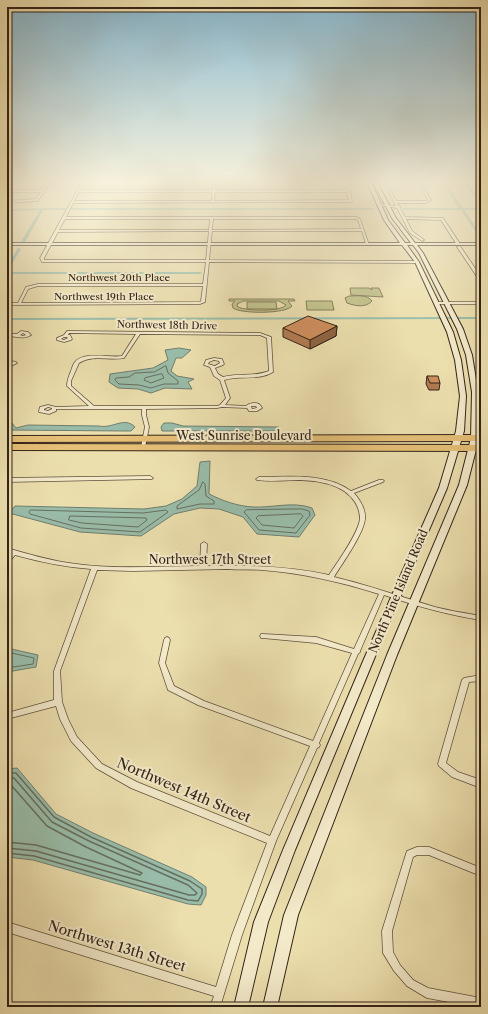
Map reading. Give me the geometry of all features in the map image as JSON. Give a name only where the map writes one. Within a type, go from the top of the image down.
[{"type":"highway","name":"West Sunrise Boulevard","points":[[7,447],[144,442],[478,438]]},
{"type":"highway","name":"West Sunrise Boulevard","points":[[7,439],[477,448]]},
{"type":"main road","name":"North Pine Island Road","points":[[241,1007],[261,922],[292,842],[443,488],[462,420],[463,396],[456,352],[446,322],[417,262],[393,229]]},
{"type":"main road","name":"North Pine Island Road","points":[[270,1007],[291,915],[414,602],[477,448],[478,438],[472,370],[457,322],[415,245],[401,229]]},
{"type":"main road","points":[[210,245],[481,245]]},
{"type":"main road","points":[[7,246],[405,245]]},
{"type":"street","points":[[410,229],[414,236],[422,240]]},
{"type":"street","points":[[448,229],[481,280]]},
{"type":"street","points":[[205,285],[211,230]]},
{"type":"street","points":[[368,244],[363,230],[57,231],[42,258],[43,261],[417,262]]},
{"type":"street","name":"Northwest 20th Place","points":[[19,304],[27,288],[33,286],[205,285]]},
{"type":"street","name":"Northwest 19th Place","points":[[7,304],[200,303],[203,302],[205,285]]},
{"type":"street","points":[[437,303],[481,303]]},
{"type":"street","points":[[93,408],[68,386],[77,362],[89,356],[114,358],[123,356],[139,333]]},
{"type":"street","name":"Northwest 18th Drive","points":[[67,334],[266,334],[269,336],[272,372],[264,375],[233,375],[222,379]]},
{"type":"street","points":[[7,335],[17,335]]},
{"type":"street","points":[[7,361],[15,363],[7,367]]},
{"type":"street","points":[[212,367],[216,375],[222,379],[228,398],[222,406]]},
{"type":"street","points":[[55,408],[222,406],[248,408]]},
{"type":"street","points":[[144,408],[147,427],[144,442]]},
{"type":"street","points":[[7,480],[150,478]]},
{"type":"street","points":[[259,479],[306,479],[326,481],[350,493],[358,502],[362,512],[362,524],[330,578]]},
{"type":"street","points":[[350,493],[381,481]]},
{"type":"street","points":[[203,568],[204,544]]},
{"type":"street","name":"Northwest 17th Street","points":[[7,550],[49,561],[95,568],[127,570],[260,568],[330,578],[414,602],[481,618]]},
{"type":"street","points":[[7,561],[14,552]]},
{"type":"street","name":"Northwest 14th Street","points":[[95,568],[57,671],[58,702],[64,720],[74,739],[99,766],[134,785],[272,841]]},
{"type":"street","points":[[215,1007],[218,992],[237,935],[272,841],[316,745],[382,593]]},
{"type":"street","points":[[263,636],[316,640],[357,652]]},
{"type":"street","points":[[167,640],[162,663],[171,688],[201,703],[316,745]]},
{"type":"street","points":[[481,678],[466,680],[442,764],[455,775],[481,784]]},
{"type":"street","points":[[7,716],[58,702]]},
{"type":"street","points":[[481,872],[429,851],[416,851],[410,854],[387,931],[388,953],[397,968],[410,983],[427,993],[481,1003]]},
{"type":"street","name":"Northwest 13th Street","points":[[7,927],[218,992]]},
{"type":"green space","points":[[350,288],[369,288],[372,290],[371,288],[379,288],[383,297],[351,295]]},
{"type":"green space","points":[[349,296],[365,296],[372,301],[364,306],[353,305],[347,303],[345,298]]},
{"type":"green space","points":[[229,299],[294,299],[295,301],[288,301],[292,306],[281,311],[254,312],[233,308],[232,304],[235,301],[229,301]],"holes":[[[243,301],[279,301],[286,305],[278,309],[271,310],[242,308],[238,307],[237,304]]]},
{"type":"green space","points":[[306,301],[332,301],[334,310],[307,310]]},
{"type":"green space","points":[[247,302],[276,302],[277,309],[247,309]]},
{"type":"water","points":[[179,348],[191,350],[182,358],[176,358],[171,371],[177,376],[194,379],[188,382],[192,389],[165,388],[151,393],[138,389],[118,388],[109,382],[110,374],[153,368],[168,360],[165,350]]},
{"type":"water","points":[[7,417],[16,428],[28,425],[109,426],[122,423],[131,424],[135,427],[131,431],[7,430]]},
{"type":"water","points":[[164,423],[172,423],[183,426],[279,427],[277,431],[162,431],[161,427]]},
{"type":"water","points":[[210,461],[209,494],[241,506],[305,506],[312,508],[315,515],[299,537],[257,534],[243,517],[219,509],[200,508],[174,514],[141,536],[80,532],[9,513],[15,506],[144,509],[166,506],[182,499],[197,486],[200,462]]},
{"type":"water","points":[[7,648],[38,655],[36,667],[7,672]]},
{"type":"water","points":[[17,768],[56,814],[93,833],[192,877],[206,887],[206,895],[201,905],[188,904],[33,860],[7,857],[7,769]]},
{"type":"building","points":[[308,316],[337,326],[310,340],[283,328]]},
{"type":"building","points":[[427,376],[438,376],[440,383],[430,383]]},
{"type":"waterway","points":[[23,242],[31,229]]},
{"type":"waterway","points":[[476,229],[481,237]]},
{"type":"waterway","points":[[7,269],[19,249]]},
{"type":"waterway","points":[[7,273],[200,273]]},
{"type":"waterway","points":[[7,319],[481,318]]}]
